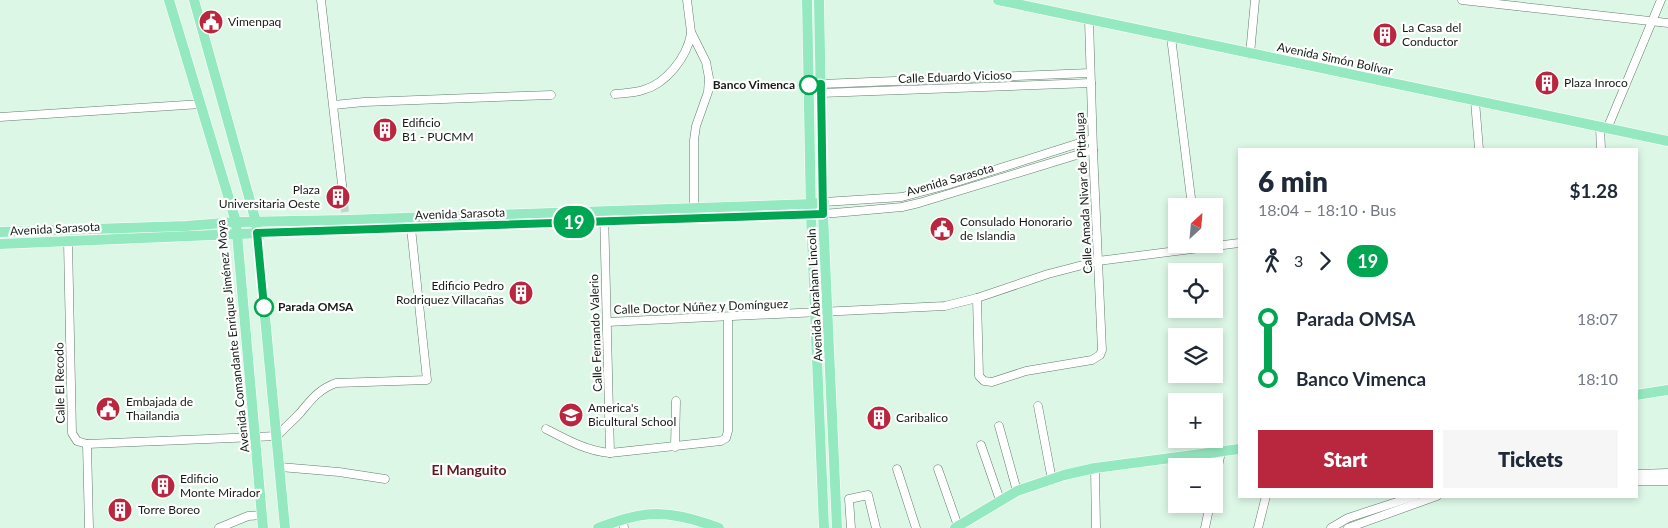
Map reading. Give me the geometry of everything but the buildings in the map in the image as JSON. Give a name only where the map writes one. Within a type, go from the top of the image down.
[{"type":"main road","name":"Avenida Comandante Enrique Jiménez Moya","points":[[169,0],[236,222],[263,528]]},
{"type":"main road","points":[[194,0],[256,222],[285,528]]},
{"type":"main road","name":"Avenida Abraham Lincoln","points":[[806,0],[811,214],[824,528]]},
{"type":"main road","name":"Avenida Abraham Lincoln","points":[[820,0],[823,214],[837,528]]},
{"type":"main road","name":"Avenida Simón Bolívar","points":[[998,0],[1668,141]]},
{"type":"main road","points":[[809,89],[821,88]]},
{"type":"main road","name":"Avenida Sarasota","points":[[604,216],[694,208],[824,202]]},
{"type":"main road","name":"Avenida Sarasota","points":[[0,244],[411,228],[544,218],[823,214]]},
{"type":"main road","name":"Avenida Sarasota","points":[[0,232],[186,226],[345,216],[544,218]]},
{"type":"main road","points":[[1638,395],[1668,390]]},
{"type":"main road","points":[[962,525],[1000,500],[1064,475],[1095,468],[1238,449]]},
{"type":"main road","points":[[598,528],[624,524],[644,515],[663,514],[683,517],[719,528]]},
{"type":"street","points":[[321,0],[343,193]]},
{"type":"street","points":[[687,0],[691,32],[706,62],[709,78],[708,92],[694,133],[692,156],[694,208]]},
{"type":"street","points":[[1250,54],[1255,0]]},
{"type":"street","points":[[1462,0],[1668,23]]},
{"type":"street","points":[[1601,148],[1603,128],[1661,0]]},
{"type":"street","name":"Calle Amada Nivar de Pittaluga","points":[[977,298],[979,376],[984,381],[992,382],[1026,371],[1092,360],[1100,355],[1102,346],[1092,139],[1089,20]]},
{"type":"street","points":[[615,94],[644,90],[666,77],[686,49],[691,32]]},
{"type":"street","points":[[1171,37],[1191,198]]},
{"type":"street","name":"Calle Eduardo Vicioso","points":[[821,88],[927,80],[1090,73]]},
{"type":"street","points":[[927,80],[928,90]]},
{"type":"street","name":"Calle Eduardo Vicioso","points":[[821,88],[928,90],[1091,83]]},
{"type":"street","points":[[334,105],[551,94]]},
{"type":"street","points":[[1475,101],[1479,148]]},
{"type":"street","points":[[0,117],[201,104]]},
{"type":"street","name":"Avenida Sarasota","points":[[824,202],[902,197],[1029,160],[1092,139]]},
{"type":"street","name":"Avenida Sarasota","points":[[823,214],[902,207],[1093,150]]},
{"type":"street","points":[[1029,160],[1032,169]]},
{"type":"street","points":[[947,185],[950,194]]},
{"type":"street","name":"Calle Fernando Valerio","points":[[604,216],[610,453]]},
{"type":"street","points":[[89,528],[87,444],[277,436],[308,402],[327,386],[336,383],[427,380],[411,228]]},
{"type":"street","name":"Calle El Recodo","points":[[68,242],[72,433],[77,441],[87,444]]},
{"type":"street","name":"Calle Doctor Núñez y Domínguez","points":[[1223,244],[1238,243]]},
{"type":"street","name":"Calle Doctor Núñez y Domínguez","points":[[607,322],[816,314],[945,306],[977,298],[1048,274],[1098,260],[1168,250]]},
{"type":"street","points":[[546,429],[574,444],[598,452],[610,453],[717,443],[726,438],[728,431],[728,317]]},
{"type":"street","points":[[675,447],[676,401]]},
{"type":"street","points":[[1038,406],[1052,480]]},
{"type":"street","points":[[999,426],[1017,492]]},
{"type":"street","points":[[981,445],[1000,500]]},
{"type":"street","points":[[1220,458],[1221,452]]},
{"type":"street","points":[[280,467],[339,472],[384,479]]},
{"type":"street","points":[[938,468],[962,525]]},
{"type":"street","points":[[1095,468],[1096,528]]},
{"type":"street","points":[[897,469],[916,528]]},
{"type":"street","points":[[1638,474],[1668,473]]},
{"type":"street","points":[[1638,481],[1668,481]]},
{"type":"street","points":[[851,528],[849,499],[868,495],[876,528]]},
{"type":"street","points":[[1258,528],[1266,498]]},
{"type":"street","points":[[1331,528],[1348,518],[1409,498]]},
{"type":"street","points":[[1348,528],[1431,498]]},
{"type":"street","points":[[1205,528],[1208,513]]},
{"type":"street","points":[[219,528],[248,516],[262,515]]},
{"type":"tunnel","points":[[343,193],[345,212]]},
{"type":"bus line","name":"19","points":[[264,307],[257,233],[823,214],[821,84],[809,85]]},
{"type":"place","name":"Vimenpaq","points":[[211,22]]},
{"type":"place","name":"La Casa del Conductor","points":[[1385,35]]},
{"type":"place","name":"Plaza Inroco","points":[[1547,83]]},
{"type":"place","name":"Banco Vimenca","points":[[809,85]]},
{"type":"place","name":"Edificio B1 - PUCMM","points":[[385,130]]},
{"type":"place","name":"Plaza Universitaria Oeste","points":[[338,197]]},
{"type":"place","name":"Consulado Honorario de Islandia","points":[[942,229]]},
{"type":"place","name":"Edificio Pedro Rodriquez Villacañas","points":[[521,293]]},
{"type":"place","name":"Parada OMSA","points":[[264,307]]},
{"type":"place","name":"Embajada de Thailandia","points":[[108,409]]},
{"type":"place","name":"America's Bicultural School","points":[[571,415]]},
{"type":"place","name":"Caribalico","points":[[879,418]]},
{"type":"place","name":"Edificio Monte Mirador","points":[[163,486]]},
{"type":"place","name":"Torre Boreo","points":[[120,510]]},
{"type":"district","name":"El Manguito","points":[[469,470]]}]
